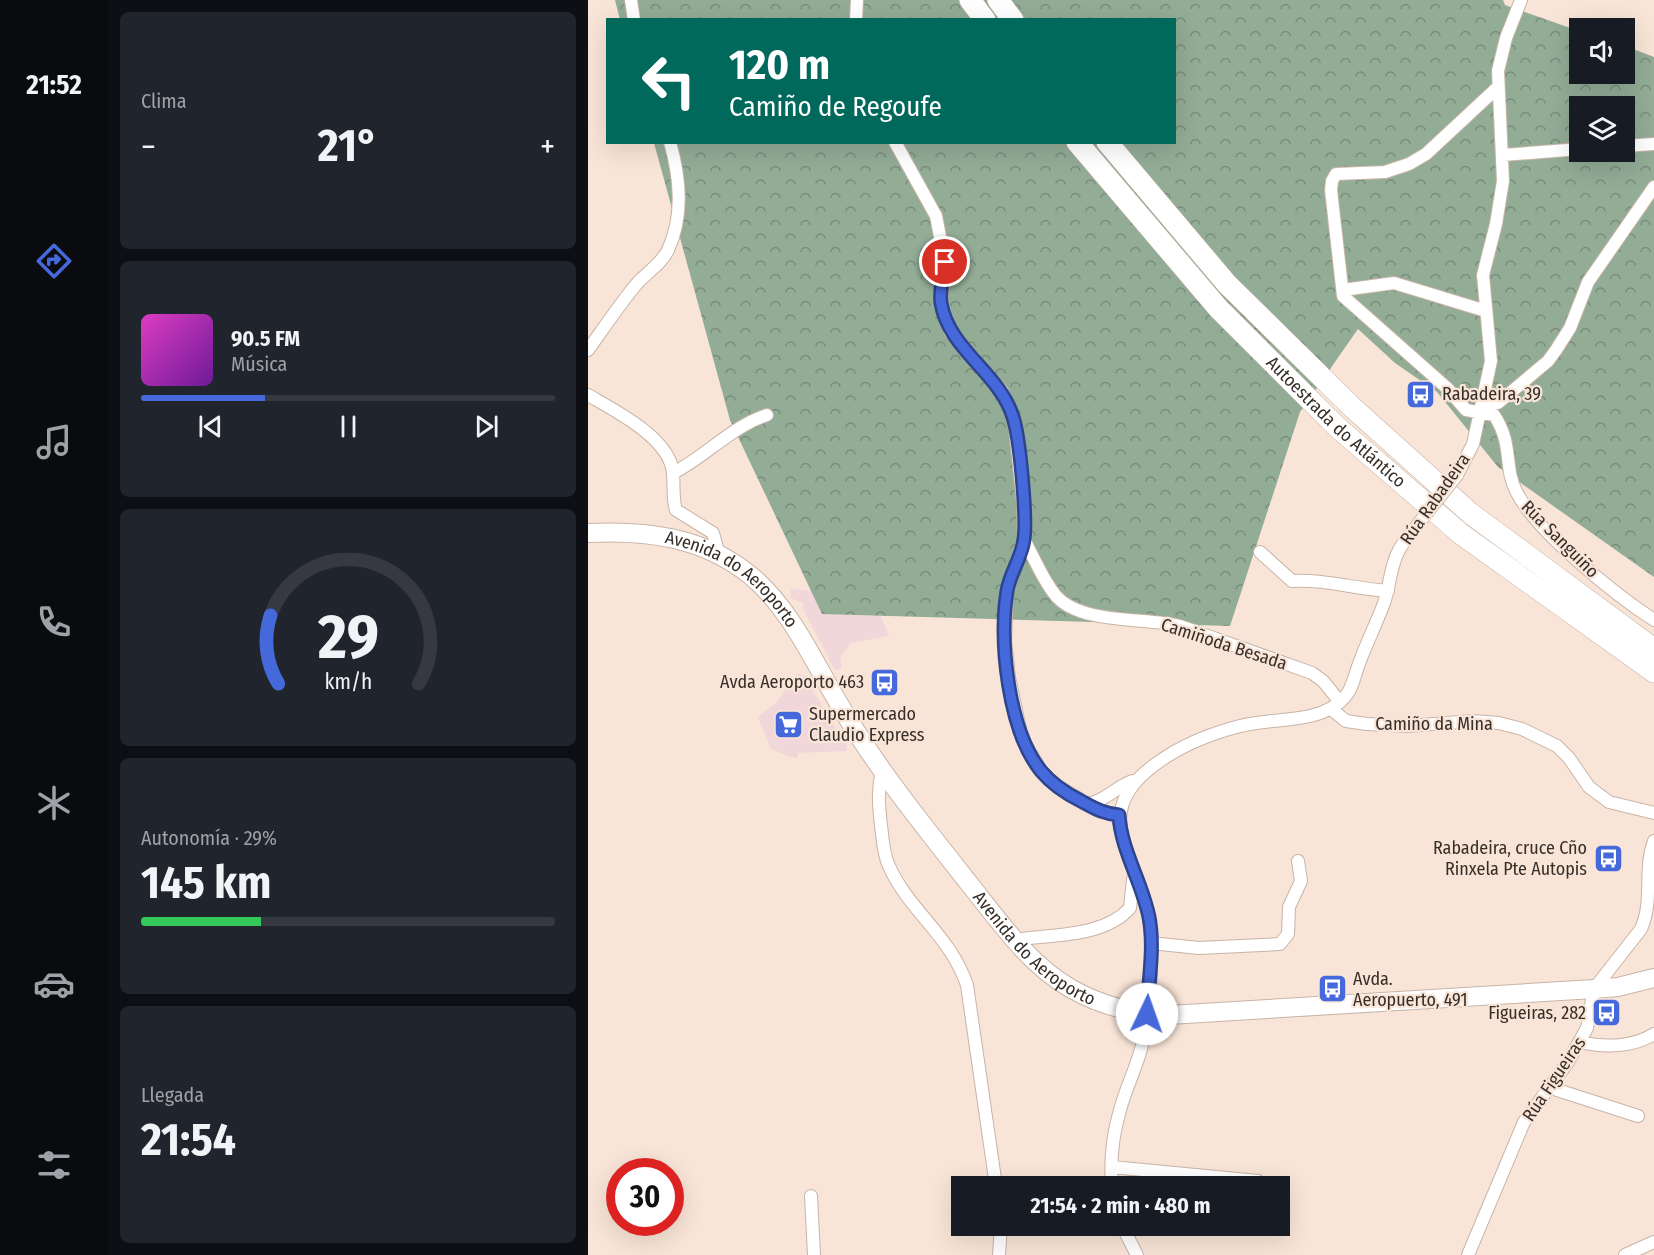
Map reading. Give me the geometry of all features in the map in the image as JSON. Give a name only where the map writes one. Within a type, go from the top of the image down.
[{"type":"highway","points":[[970,0],[984,18]]},
{"type":"highway","points":[[998,0],[1012,18]]},
{"type":"highway","name":"Autoestrada do Atlántico","points":[[1079,144],[1218,308],[1337,426],[1461,534],[1642,649]]},
{"type":"highway","name":"Autoestrada do Atlántico","points":[[1109,144],[1227,284],[1353,408],[1470,513],[1642,649]]},
{"type":"highway","points":[[1642,649],[1654,672]]},
{"type":"main road","name":"Avenida do Aeroporto","points":[[588,533],[631,532],[663,535],[698,545],[719,555],[750,575],[777,603],[882,771],[1015,940],[1053,976],[1076,991],[1122,1011],[1147,1014],[1594,989],[1618,987],[1654,978]]},
{"type":"street","points":[[632,0],[634,18]]},
{"type":"street","points":[[856,18],[858,0]]},
{"type":"street","name":"Rúa Rabadeira","points":[[1336,705],[1351,686],[1388,591],[1398,551],[1457,475],[1473,444],[1491,361],[1484,266],[1500,202],[1503,155],[1497,88],[1501,56],[1521,0]]},
{"type":"street","points":[[1486,310],[1394,284],[1343,290],[1331,190],[1336,174],[1385,172],[1409,164],[1426,154],[1497,88]]},
{"type":"street","points":[[588,350],[635,285],[654,269],[668,250],[681,200],[676,163],[671,144]]},
{"type":"street","points":[[896,144],[936,216],[945,262],[941,302],[950,331],[1002,391],[1014,418],[1023,503],[1024,540],[1007,590],[1005,640],[1016,718],[1022,739],[1042,772],[1101,812],[1119,815]]},
{"type":"street","points":[[1635,145],[1654,144]]},
{"type":"street","points":[[1503,155],[1569,150]]},
{"type":"street","points":[[1480,408],[1498,403],[1548,361],[1570,328],[1588,282],[1654,187]]},
{"type":"street","name":"Rúa Sanguiño","points":[[1343,290],[1344,296],[1447,388],[1466,410],[1480,408],[1494,415],[1503,428],[1508,442],[1512,482],[1517,495],[1546,530],[1588,570],[1632,606],[1654,620]]},
{"type":"street","points":[[588,395],[638,426],[665,452],[673,473],[672,496],[676,510],[713,533],[719,555]]},
{"type":"street","points":[[673,473],[685,467],[708,447],[757,418],[767,415]]},
{"type":"street","name":"Camiñoda Besada","points":[[1024,540],[1043,578],[1058,598],[1075,608],[1120,619],[1160,621],[1180,626],[1312,674],[1323,681],[1336,705]]},
{"type":"street","points":[[1260,552],[1292,581],[1318,581],[1388,591]]},
{"type":"street","points":[[1112,1176],[1119,1111],[1143,1043],[1151,942],[1148,912],[1124,840],[1119,815],[1127,791],[1137,780],[1170,754],[1224,731],[1252,723],[1299,717],[1336,705]]},
{"type":"street","name":"Camiño da Mina","points":[[1336,705],[1346,721],[1367,724],[1409,726],[1472,721],[1498,723],[1522,729],[1557,746],[1569,758],[1589,787],[1609,802],[1654,813]]},
{"type":"street","points":[[882,771],[877,792],[888,865],[896,880],[949,946],[960,964],[967,985],[995,1176]]},
{"type":"street","points":[[1087,804],[1104,800],[1122,785],[1137,780]]},
{"type":"street","name":"Rúa Figueiras","points":[[1468,1255],[1478,1238],[1512,1147],[1534,1106],[1581,1042],[1587,1029],[1594,989],[1641,929],[1647,917],[1650,901],[1648,859],[1654,841]]},
{"type":"street","points":[[1151,942],[1198,948],[1280,944],[1288,934],[1289,907],[1301,881],[1298,861]]},
{"type":"street","points":[[1015,940],[1085,931],[1113,921],[1130,908],[1135,872]]},
{"type":"street","points":[[1581,1042],[1605,1046],[1625,1044],[1654,1034]]},
{"type":"street","points":[[1548,1087],[1638,1116]]},
{"type":"street","points":[[1112,1167],[1206,1176]]},
{"type":"street","points":[[811,1196],[814,1255]]},
{"type":"street","points":[[999,1255],[1000,1236]]},
{"type":"street","points":[[1127,1236],[1137,1255]]},
{"type":"street","points":[[1625,1255],[1654,1242]]},
{"type":"shaded area","points":[[791,589],[834,593],[871,591],[889,636],[851,643],[840,658],[842,669],[835,670],[803,609],[804,604],[791,598]]},
{"type":"shaded area","points":[[798,673],[811,679],[811,687],[842,739],[846,740],[847,751],[798,753],[798,758],[771,749],[758,717],[777,702]]},
{"type":"green space","points":[[615,0],[1503,0],[1505,5],[1569,27],[1569,84],[1635,84],[1635,50],[1654,57],[1654,577],[1498,467],[1437,392],[1395,363],[1358,329],[1300,412],[1230,626],[822,614],[730,420],[654,144],[1176,144],[1176,18],[620,18]]},
{"type":"place","name":"Rabadeira, 39","points":[[1421,394]]},
{"type":"place","name":"Avda Aeroporto 463","points":[[885,682]]},
{"type":"place","name":"Supermercado Claudio Express","points":[[788,724]]},
{"type":"place","name":"Rabadeira, cruce Cño Rinxela Pte Autopis","points":[[1608,858]]},
{"type":"place","name":"Avda. Aeropuerto, 491","points":[[1332,989]]},
{"type":"place","name":"Figueiras, 282","points":[[1607,1013]]},
{"type":"route","points":[[945,262],[941,302],[950,331],[1002,391],[1014,418],[1024,514],[1024,540],[1007,590],[1005,640],[1016,718],[1022,739],[1042,772],[1075,798],[1101,812],[1119,815],[1119,825],[1149,919],[1151,938],[1147,1014]]}]
